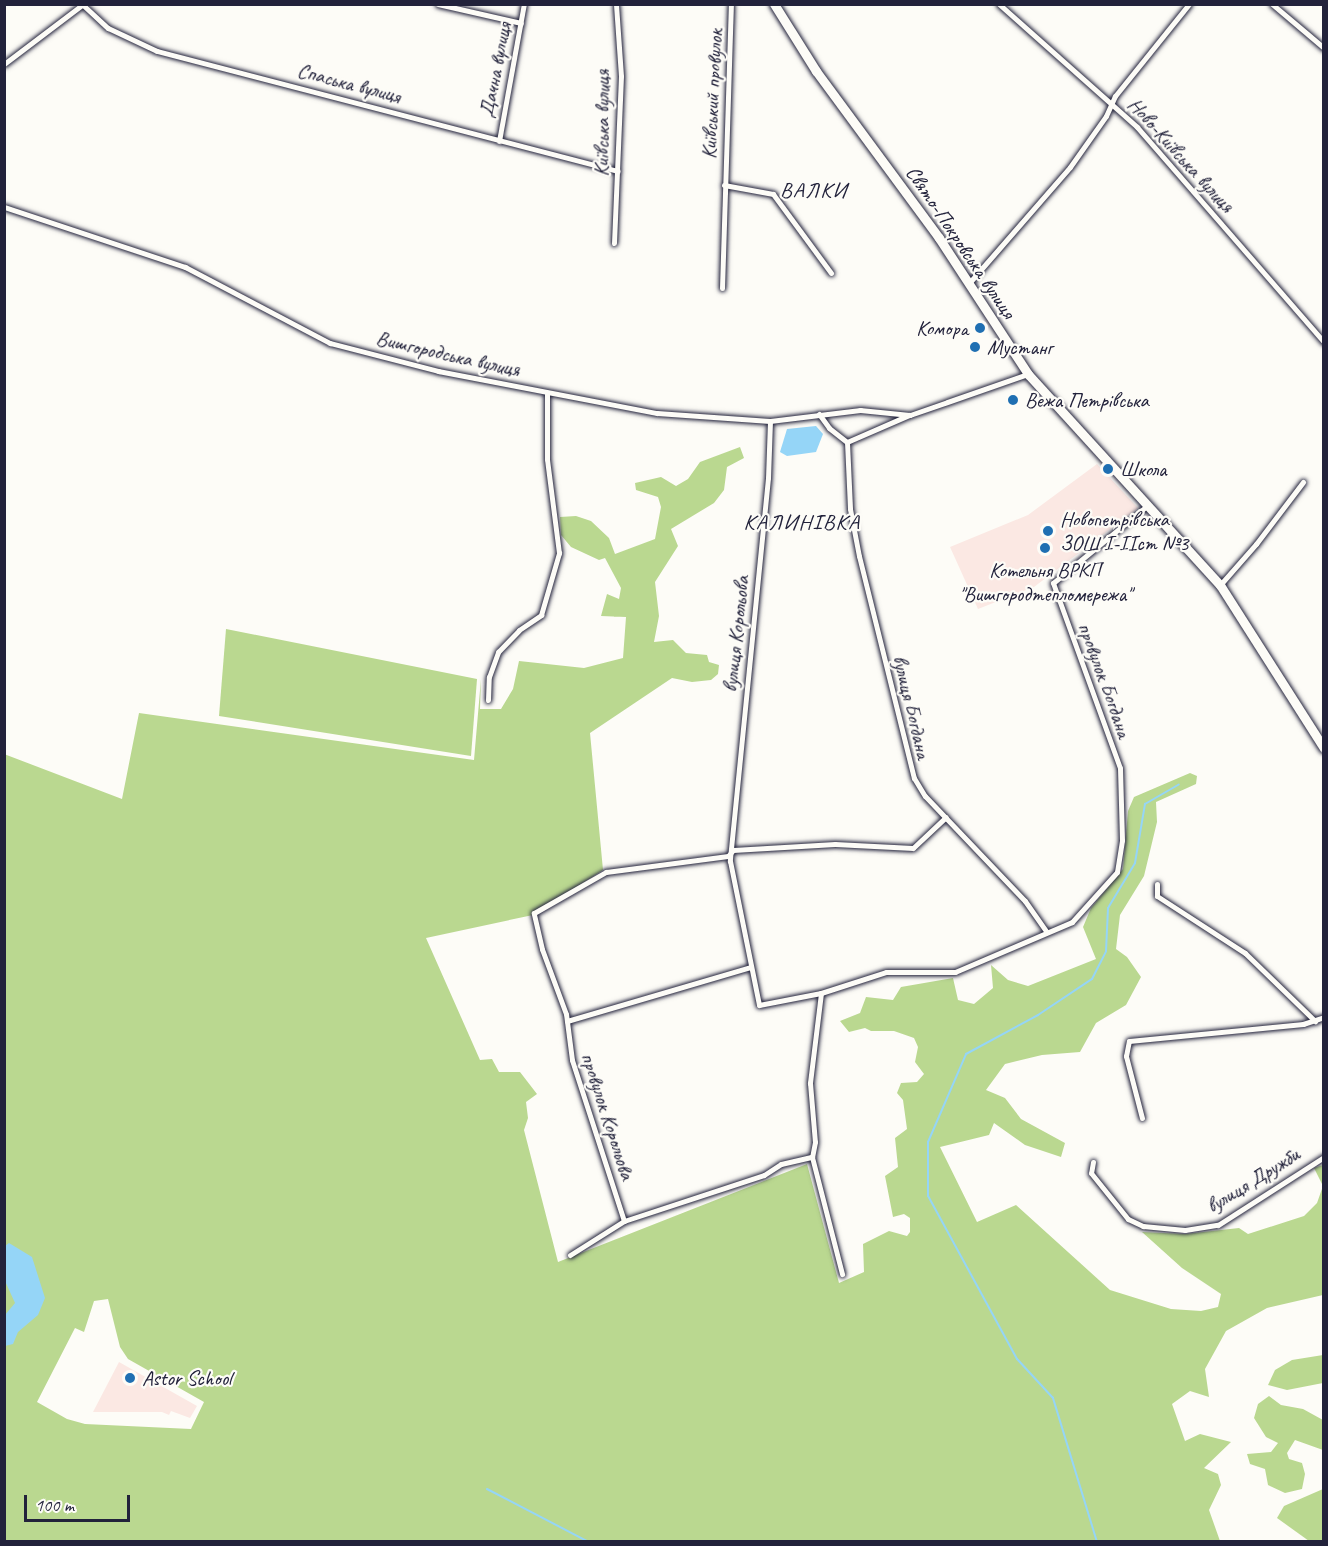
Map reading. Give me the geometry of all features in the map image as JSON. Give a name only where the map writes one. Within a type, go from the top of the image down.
[{"type":"main road","name":"Свято-Покровська вулиця","points":[[774,4],[816,71],[970,282],[1028,374],[1220,585],[1323,748]]},
{"type":"street","points":[[438,4],[521,23]]},
{"type":"street","name":"Дачна вулиця","points":[[499,141],[524,4]]},
{"type":"street","name":"Київська вулиця","points":[[614,243],[621,76],[616,4]]},
{"type":"street","name":"Київський провулок","points":[[722,288],[731,4]]},
{"type":"street","name":"Ново-Київська вулиця","points":[[999,4],[1112,102],[1323,342]]},
{"type":"street","points":[[970,282],[1070,166],[1112,102],[1189,4]]},
{"type":"street","points":[[1272,4],[1323,48]]},
{"type":"street","points":[[4,64],[83,5]]},
{"type":"street","name":"Спаська вулиця","points":[[83,5],[108,28],[158,51],[618,171]]},
{"type":"street","name":"Київський провулок","points":[[724,185],[773,194],[831,273]]},
{"type":"street","name":"Вишгородська вулиця","points":[[4,207],[186,267],[330,343],[547,394],[657,413],[770,421],[860,410],[910,415]]},
{"type":"street","name":"Вишгородська вулиця","points":[[847,442],[910,415],[1028,374]]},
{"type":"street","points":[[488,700],[489,677],[498,652],[519,630],[541,615],[558,553],[547,459],[547,394]]},
{"type":"street","points":[[819,414],[829,428],[847,442]]},
{"type":"street","name":"вулиця Корольова","points":[[770,421],[768,478],[732,872],[759,1005],[765,1006],[820,993]]},
{"type":"street","name":"вулиця Богдана","points":[[847,442],[850,509],[902,740],[914,778],[946,817],[1025,901],[1047,932]]},
{"type":"street","points":[[1220,585],[1250,552],[1303,482]]},
{"type":"street","name":"провулок Богдана","points":[[1047,932],[1072,922],[1117,872],[1122,840],[1120,768],[1053,584],[1057,576],[1148,505]]},
{"type":"street","points":[[733,850],[835,844],[912,848],[946,817]]},
{"type":"street","name":"провулок Корольова","points":[[624,1221],[572,1060],[567,1021],[542,950],[534,913],[606,872],[728,856],[733,850]]},
{"type":"street","points":[[1157,884],[1157,896],[1245,953],[1315,1021]]},
{"type":"street","points":[[842,1274],[812,1157],[815,1142],[810,1083],[820,993],[886,972],[955,972],[1047,932]]},
{"type":"street","points":[[567,1021],[750,967]]},
{"type":"street","points":[[1142,1118],[1126,1056],[1129,1041],[1315,1021],[1323,1017]]},
{"type":"street","points":[[570,1255],[624,1221],[764,1175],[780,1164],[812,1157]]},
{"type":"street","name":"вулиця Дружби","points":[[1092,1162],[1091,1173],[1128,1219],[1162,1229],[1185,1230],[1218,1225],[1323,1157]]},
{"type":"shaded area","name":"Новопетрівська ЗОШ I-IIст №3","points":[[1097,464],[1138,508],[1034,587],[978,609],[950,547],[1028,515]]},
{"type":"shaded area","name":"Astor School","points":[[119,1362],[197,1406],[190,1418],[171,1411],[169,1415],[162,1412],[93,1412]]},
{"type":"green space","points":[[740,447],[744,458],[727,467],[724,490],[714,503],[671,529],[678,546],[655,582],[659,616],[654,642],[673,640],[686,653],[707,655],[709,662],[719,665],[718,674],[711,680],[692,682],[672,678],[590,733],[603,870],[533,915],[426,938],[480,1060],[492,1059],[499,1072],[520,1072],[537,1094],[526,1102],[528,1118],[524,1130],[558,1262],[807,1164],[839,1283],[864,1272],[863,1244],[889,1231],[907,1236],[910,1232],[910,1218],[904,1214],[893,1217],[885,1176],[898,1167],[895,1138],[907,1129],[903,1100],[897,1093],[901,1083],[917,1082],[924,1074],[915,1062],[918,1047],[914,1038],[894,1031],[871,1031],[865,1028],[849,1032],[840,1021],[860,1013],[866,997],[893,1000],[901,987],[953,978],[958,1000],[974,1004],[993,988],[991,965],[1008,980],[1028,986],[1096,959],[1083,927],[1091,908],[1123,869],[1128,811],[1134,797],[1190,773],[1197,776],[1196,784],[1156,802],[1157,822],[1144,876],[1120,915],[1116,949],[1127,957],[1141,977],[1126,1005],[1096,1023],[1080,1052],[1042,1055],[1005,1064],[986,1090],[1005,1098],[1021,1119],[1065,1143],[1061,1157],[1025,1145],[994,1123],[989,1135],[940,1147],[977,1222],[1016,1205],[1110,1290],[1171,1309],[1201,1311],[1218,1307],[1221,1294],[1182,1268],[1142,1232],[1185,1234],[1239,1228],[1248,1234],[1304,1216],[1317,1203],[1323,1186],[1323,1295],[1267,1308],[1226,1331],[1205,1369],[1209,1397],[1190,1391],[1172,1404],[1185,1441],[1200,1434],[1231,1442],[1204,1468],[1218,1474],[1221,1485],[1209,1510],[1220,1541],[5,1541],[4,754],[122,799],[139,713],[474,760],[481,679],[480,709],[501,709],[513,689],[519,661],[584,668],[623,658],[626,617],[601,616],[607,594],[619,599],[621,588],[605,558],[599,560],[571,547],[561,535],[560,517],[576,516],[591,521],[609,538],[615,554],[655,539],[661,507],[658,497],[636,490],[635,483],[661,477],[676,486],[688,479],[700,462]],"holes":[[[108,1299],[120,1347],[128,1359],[204,1402],[191,1429],[85,1424],[67,1419],[37,1402],[75,1328],[84,1332],[94,1301]]]},
{"type":"green space","points":[[226,629],[477,679],[471,756],[219,716]]},
{"type":"green space","points":[[1323,1165],[1323,1186],[1314,1168]]},
{"type":"green space","points":[[1323,1355],[1323,1383],[1287,1390],[1268,1385],[1275,1370],[1292,1360]]},
{"type":"green space","points":[[1269,1396],[1281,1405],[1303,1409],[1323,1420],[1323,1450],[1295,1440],[1287,1453],[1289,1459],[1302,1463],[1305,1474],[1302,1489],[1285,1493],[1268,1485],[1265,1469],[1250,1464],[1247,1454],[1271,1452],[1278,1443],[1266,1437],[1254,1418],[1258,1404]]},
{"type":"green space","points":[[1323,1489],[1323,1541],[1309,1541],[1277,1518],[1284,1506]]},
{"type":"water","points":[[816,426],[823,434],[816,452],[787,456],[780,452],[787,429]]},
{"type":"water","points":[[9,1243],[32,1257],[45,1298],[38,1315],[18,1332],[13,1344],[5,1346],[5,1315],[15,1303],[5,1281],[5,1246]]},
{"type":"waterway","points":[[1097,1542],[1053,1398],[1017,1359],[928,1196],[928,1142],[966,1054],[1038,1015],[1092,979],[1106,951],[1108,908],[1135,863],[1145,804],[1179,784]]},
{"type":"waterway","points":[[487,1489],[589,1542]]},
{"type":"place","name":"Комора","points":[[980,328]]},
{"type":"place","name":"Мустанг","points":[[975,347]]},
{"type":"place","name":"Вежа Петрівська","points":[[1013,400]]},
{"type":"place","name":"Школа","points":[[1108,469]]},
{"type":"place","name":"Новопетрівська ЗОШ I-IIст №3","points":[[1048,531]]},
{"type":"place","name":"Котельня ВРКП \"Вишгородтепломережа\"","points":[[1045,548]]},
{"type":"place","name":"Astor School","points":[[130,1378]]},
{"type":"district","name":"ВАЛКИ","points":[[814,191]]},
{"type":"district","name":"КАЛИНІВКА","points":[[802,523]]}]
